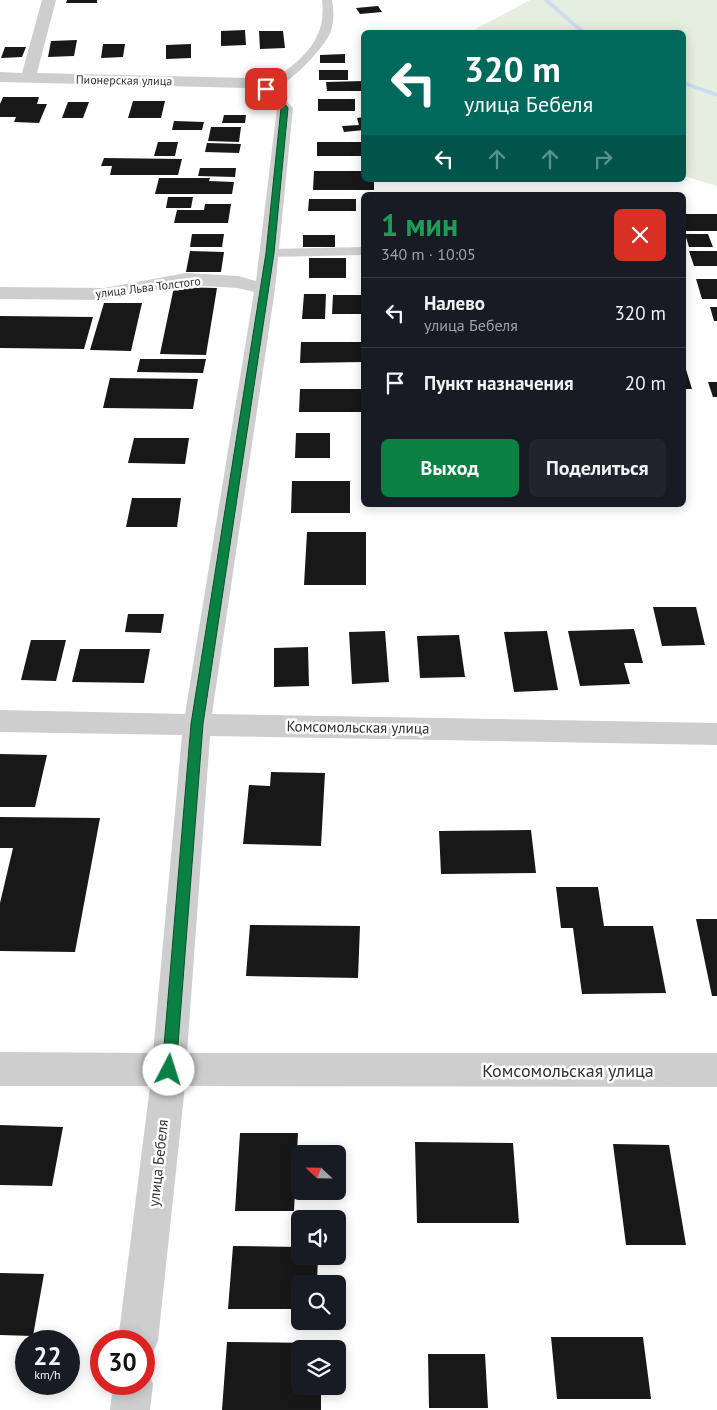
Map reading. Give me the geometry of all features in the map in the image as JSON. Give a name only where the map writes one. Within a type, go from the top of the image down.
[{"type":"street","points":[[28,78],[49,0]]},
{"type":"street","name":"Пионерская улица","points":[[0,77],[257,86]]},
{"type":"street","name":"улица Бебеля","points":[[139,1330],[169,1070],[197,724],[265,289],[285,108],[276,96],[257,86]]},
{"type":"street","name":"улица Льва Толстого","points":[[0,293],[104,294],[186,279],[238,282],[265,289]]},
{"type":"street","name":"Комсомольская улица","points":[[0,721],[717,734]]},
{"type":"street","name":"Комсомольская улица","points":[[0,1069],[717,1070]]},
{"type":"street","points":[[130,1410],[132,1395]]},
{"type":"lane","points":[[257,86],[283,78],[305,60],[324,37],[328,19],[327,0]]},
{"type":"lane","points":[[270,253],[361,251]]},
{"type":"green space","points":[[530,0],[717,0],[717,186],[686,177],[686,30],[474,30]]},
{"type":"building","points":[[67,0],[97,0],[97,3],[66,3]]},
{"type":"building","points":[[378,6],[382,12],[360,14],[356,8]]},
{"type":"building","points":[[245,30],[246,45],[221,46],[221,31]]},
{"type":"building","points":[[259,31],[283,31],[285,48],[260,49]]},
{"type":"building","points":[[77,40],[74,56],[48,57],[51,41]]},
{"type":"building","points":[[103,44],[125,44],[123,57],[101,58]]},
{"type":"building","points":[[191,44],[191,58],[166,59],[166,45]]},
{"type":"building","points":[[5,47],[26,47],[22,57],[1,58]]},
{"type":"building","points":[[345,54],[345,63],[320,63],[320,55]]},
{"type":"building","points":[[319,70],[348,70],[348,80],[319,80]]},
{"type":"building","points":[[361,81],[361,91],[327,91],[326,82]]},
{"type":"building","points":[[3,97],[39,97],[37,104],[47,104],[39,123],[14,122],[16,117],[0,117],[0,104]]},
{"type":"building","points":[[318,99],[355,99],[355,111],[318,111]]},
{"type":"building","points":[[133,101],[165,101],[161,118],[128,118]]},
{"type":"building","points":[[68,102],[89,102],[83,118],[62,118]]},
{"type":"building","points":[[224,115],[246,115],[245,123],[222,123]]},
{"type":"building","points":[[361,117],[361,130],[344,132],[342,126],[359,125],[357,118]]},
{"type":"building","points":[[174,121],[204,122],[202,130],[172,130]]},
{"type":"building","points":[[211,127],[241,127],[239,142],[208,141]]},
{"type":"building","points":[[158,142],[178,142],[175,156],[154,156]]},
{"type":"building","points":[[317,142],[361,142],[361,156],[317,156]]},
{"type":"building","points":[[207,143],[241,144],[239,153],[205,152]]},
{"type":"building","points":[[104,158],[182,159],[178,175],[110,175],[112,166],[101,166]]},
{"type":"building","points":[[200,168],[236,168],[235,177],[198,176]]},
{"type":"building","points":[[314,171],[361,171],[361,182],[374,182],[374,190],[313,190]]},
{"type":"building","points":[[159,178],[210,178],[209,181],[234,182],[232,194],[155,194]]},
{"type":"building","points":[[168,197],[193,197],[191,208],[166,208]]},
{"type":"building","points":[[309,199],[356,199],[356,211],[308,211]]},
{"type":"building","points":[[205,204],[231,204],[228,223],[174,223],[177,210],[204,210]]},
{"type":"building","points":[[686,214],[717,214],[717,231],[686,231]]},
{"type":"building","points":[[192,234],[224,234],[222,247],[190,247]]},
{"type":"building","points":[[686,234],[708,234],[713,247],[689,247]]},
{"type":"building","points":[[303,235],[335,235],[335,247],[303,247]]},
{"type":"building","points":[[190,251],[224,252],[221,272],[186,272]]},
{"type":"building","points":[[689,251],[717,251],[717,266],[694,266]]},
{"type":"building","points":[[309,258],[346,258],[346,278],[309,278]]},
{"type":"building","points":[[696,279],[717,279],[717,299],[702,299]]},
{"type":"building","points":[[174,287],[217,288],[206,355],[160,354]]},
{"type":"building","points":[[304,294],[326,294],[325,319],[302,319]]},
{"type":"building","points":[[333,295],[361,295],[361,314],[332,314]]},
{"type":"building","points":[[104,303],[142,303],[131,351],[90,350]]},
{"type":"building","points":[[710,307],[717,307],[717,321],[714,321]]},
{"type":"building","points":[[0,316],[93,317],[84,349],[0,348]]},
{"type":"building","points":[[301,342],[361,342],[361,362],[300,363]]},
{"type":"building","points":[[140,359],[206,359],[203,373],[137,372]]},
{"type":"building","points":[[686,370],[692,389],[686,389]]},
{"type":"building","points":[[110,378],[198,379],[193,409],[103,408]]},
{"type":"building","points":[[708,382],[717,382],[717,397],[713,397]]},
{"type":"building","points":[[300,389],[361,389],[361,412],[299,412]]},
{"type":"building","points":[[296,433],[330,433],[330,458],[295,458]]},
{"type":"building","points":[[134,438],[189,438],[185,464],[128,463]]},
{"type":"building","points":[[292,481],[350,481],[350,513],[291,513]]},
{"type":"building","points":[[132,498],[181,498],[177,527],[126,527]]},
{"type":"building","points":[[307,532],[366,532],[366,585],[304,585]]},
{"type":"building","points":[[653,607],[696,607],[705,645],[662,646]]},
{"type":"building","points":[[128,614],[164,614],[161,633],[125,632]]},
{"type":"building","points":[[634,629],[643,663],[624,663],[630,684],[580,686],[568,631]]},
{"type":"building","points":[[385,631],[389,682],[352,684],[349,632]]},
{"type":"building","points":[[547,631],[558,690],[514,692],[504,632]]},
{"type":"building","points":[[459,635],[465,677],[420,678],[417,636]]},
{"type":"building","points":[[31,640],[66,640],[56,681],[21,680]]},
{"type":"building","points":[[308,647],[309,686],[274,687],[274,648]]},
{"type":"building","points":[[80,649],[150,649],[144,683],[72,682]]},
{"type":"building","points":[[0,754],[47,755],[35,807],[0,807]]},
{"type":"building","points":[[271,772],[325,773],[321,846],[243,844],[249,785],[270,786]]},
{"type":"building","points":[[0,817],[100,818],[75,952],[0,951],[0,903],[13,848],[0,848]]},
{"type":"building","points":[[531,830],[536,873],[441,874],[439,831]]},
{"type":"building","points":[[556,887],[598,887],[604,926],[653,926],[666,993],[582,994],[573,928],[561,928]]},
{"type":"building","points":[[696,919],[717,919],[717,996],[712,996]]},
{"type":"building","points":[[250,925],[360,926],[358,978],[246,976]]},
{"type":"building","points":[[0,1125],[63,1127],[52,1186],[0,1185]]},
{"type":"building","points":[[240,1133],[298,1133],[297,1145],[291,1145],[291,1200],[295,1200],[294,1210],[235,1211]]},
{"type":"building","points":[[415,1142],[513,1143],[519,1223],[417,1223]]},
{"type":"building","points":[[613,1144],[669,1145],[686,1245],[626,1245]]},
{"type":"building","points":[[233,1246],[291,1247],[291,1265],[318,1265],[317,1275],[291,1275],[291,1309],[228,1309]]},
{"type":"building","points":[[0,1273],[44,1274],[34,1330],[15,1330],[15,1335],[0,1335]]},
{"type":"building","points":[[551,1337],[643,1337],[651,1399],[557,1399]]},
{"type":"building","points":[[227,1342],[291,1343],[291,1395],[321,1395],[321,1410],[222,1410]]},
{"type":"building","points":[[428,1354],[485,1354],[488,1408],[429,1408]]},
{"type":"waterway","points":[[546,0],[581,30]]},
{"type":"waterway","points":[[686,84],[717,95]]},
{"type":"route","points":[[169,1070],[197,724],[270,253],[285,108],[276,96],[266,89]]}]
